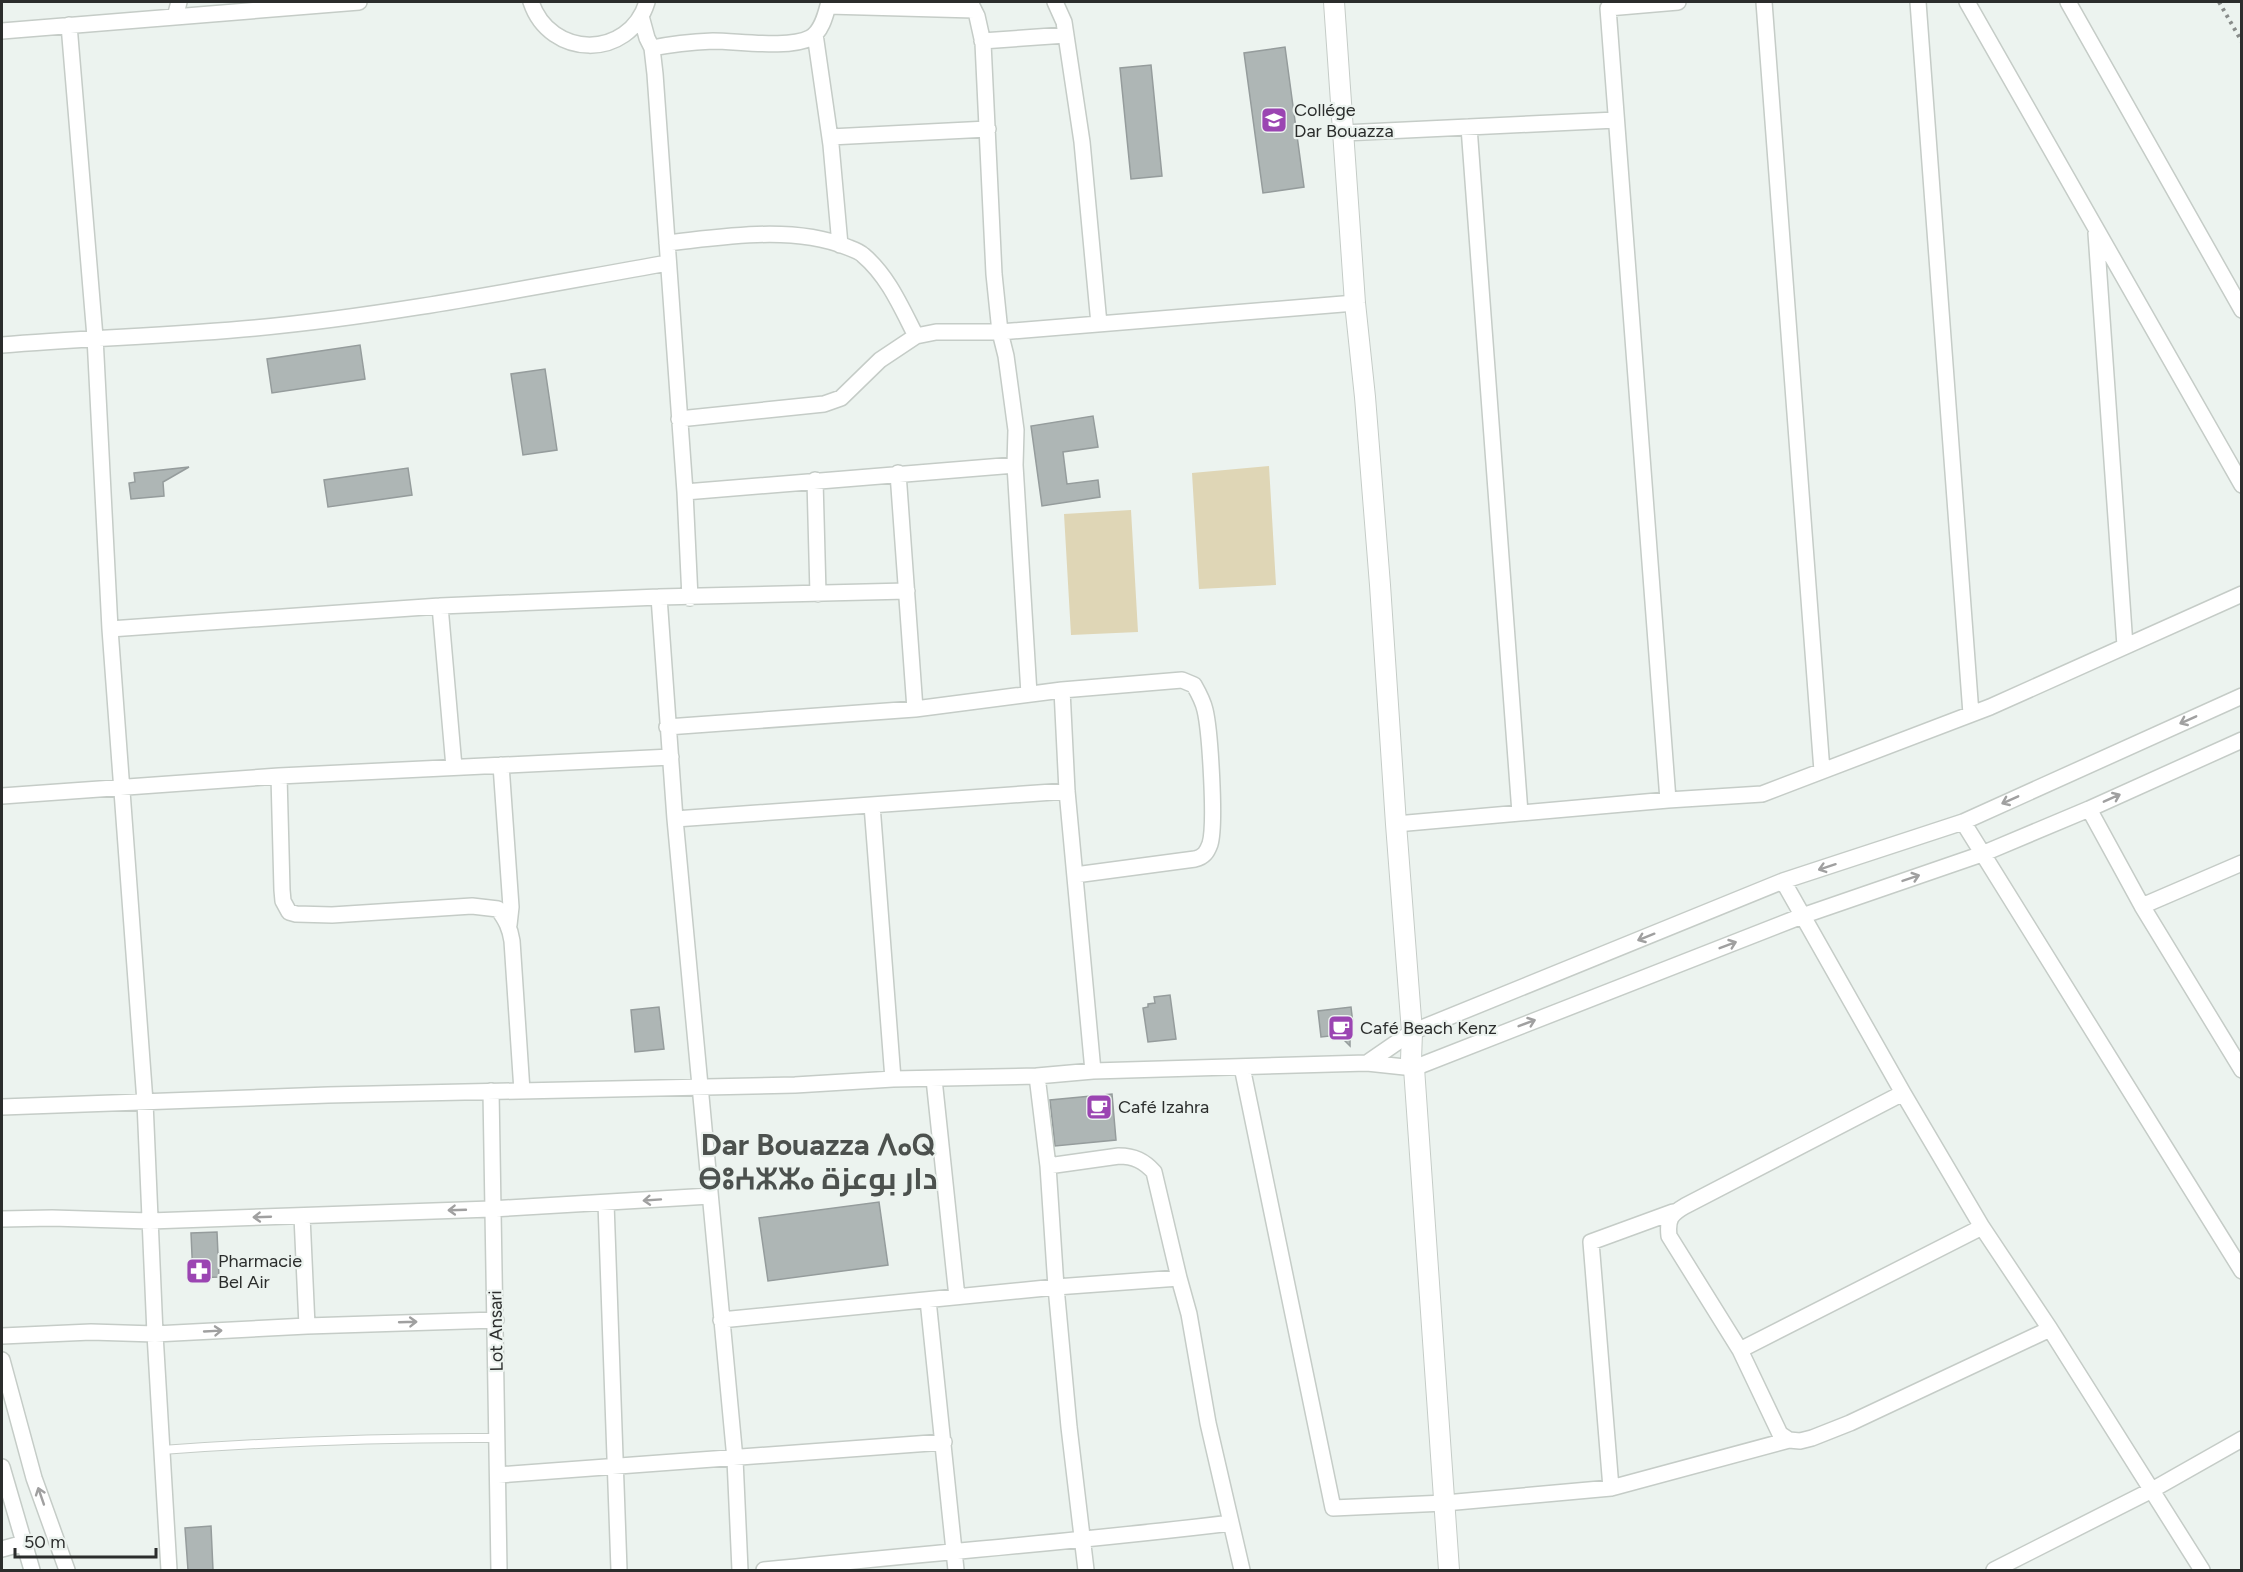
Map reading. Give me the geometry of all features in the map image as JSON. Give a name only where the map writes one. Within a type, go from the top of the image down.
[{"type":"street","points":[[2,31],[69,25],[177,9],[359,2]]},
{"type":"street","points":[[531,2],[537,15],[556,35],[570,42],[587,45],[614,40],[623,34],[644,9]]},
{"type":"street","points":[[1055,2],[1064,22],[1082,142],[1099,324]]},
{"type":"street","points":[[1334,2],[1355,303],[1378,561],[1395,824],[1412,1032],[1411,1060],[1414,1068],[1449,1570]]},
{"type":"street","points":[[1668,800],[1608,8],[1678,2]]},
{"type":"street","points":[[1764,2],[1822,771]]},
{"type":"street","points":[[1918,2],[1971,714]]},
{"type":"street","points":[[1967,2],[2241,486]]},
{"type":"street","points":[[2068,2],[2241,310]]},
{"type":"street","points":[[840,244],[830,137],[815,34],[829,4],[972,6],[982,41],[994,274],[1000,332],[1014,410],[1015,465],[1029,694]]},
{"type":"street","points":[[644,9],[650,43],[668,243],[690,598]]},
{"type":"street","points":[[69,25],[94,337],[110,629],[145,1102],[154,1334],[169,1570]]},
{"type":"street","points":[[623,34],[650,43],[798,42],[815,34]]},
{"type":"street","points":[[982,41],[1065,35]]},
{"type":"street","points":[[1343,134],[1616,120]]},
{"type":"street","points":[[1469,127],[1520,813]]},
{"type":"street","points":[[830,137],[988,129]]},
{"type":"street","points":[[2095,228],[2126,646]]},
{"type":"street","points":[[668,243],[753,234],[820,239],[840,244],[862,254],[886,279],[916,336]]},
{"type":"street","points":[[2,345],[94,337],[255,328],[407,310],[668,263]]},
{"type":"street","points":[[679,419],[824,404],[841,398],[880,360],[916,336],[936,333],[1000,332],[1355,303]]},
{"type":"street","points":[[685,492],[1015,465]]},
{"type":"street","points":[[898,473],[915,709]]},
{"type":"street","points":[[815,480],[818,594]]},
{"type":"street","points":[[110,629],[440,606],[659,597],[907,591]]},
{"type":"street","points":[[1395,824],[1762,794],[1971,714],[2241,594]]},
{"type":"street","points":[[659,597],[675,819],[735,1459],[740,1570]]},
{"type":"street","points":[[440,606],[454,767]]},
{"type":"street","points":[[668,727],[915,709],[1062,690],[1182,680],[1194,684],[1205,711],[1210,762],[1211,841],[1202,857],[1075,876]]},
{"type":"street","points":[[1062,690],[1067,791],[1093,1071]]},
{"type":"street","points":[[1367,1063],[1412,1032],[1784,881],[1963,822],[2241,696]]},
{"type":"street","points":[[2,1107],[491,1091],[701,1088],[893,1079],[1037,1076],[1093,1071],[1367,1063],[1414,1068],[1802,916],[1982,854],[2089,809],[2241,740]]},
{"type":"street","points":[[2,796],[123,785],[671,757]]},
{"type":"street","points":[[501,765],[511,907],[509,925],[522,1091]]},
{"type":"street","points":[[279,776],[282,890],[283,901],[289,912],[332,915],[472,906],[489,907],[498,909],[509,925]]},
{"type":"street","points":[[675,819],[1067,791]]},
{"type":"street","points":[[872,805],[893,1079]]},
{"type":"street","points":[[2089,809],[2142,906],[2241,1070]]},
{"type":"street","points":[[1963,822],[2241,1271]]},
{"type":"street","points":[[2142,906],[2241,863]]},
{"type":"street","points":[[1784,881],[1903,1093],[1982,1227],[2050,1329],[2202,1570]]},
{"type":"street","points":[[1242,1067],[1333,1508],[1445,1503],[1611,1488],[1789,1440],[1800,1441],[1850,1423],[2050,1329]]},
{"type":"street","points":[[1037,1076],[1048,1166],[1056,1287],[1086,1570]]},
{"type":"street","points":[[934,1079],[957,1297]]},
{"type":"street","name":"Lot Ansari","points":[[491,1091],[491,1209],[496,1320],[499,1570]]},
{"type":"street","points":[[1611,1488],[1591,1242],[1673,1212],[1903,1093]]},
{"type":"street","points":[[1048,1166],[1129,1156],[1145,1162],[1154,1172],[1189,1314],[1208,1423],[1242,1570]]},
{"type":"street","points":[[2,1219],[150,1221],[491,1209],[710,1196]]},
{"type":"street","points":[[606,1203],[619,1570]]},
{"type":"street","points":[[1673,1212],[1668,1222],[1670,1236],[1740,1350],[1780,1434],[1789,1440]]},
{"type":"street","points":[[302,1216],[307,1326]]},
{"type":"street","points":[[1740,1350],[1982,1227]]},
{"type":"street","points":[[721,1320],[1056,1287],[1179,1278]]},
{"type":"street","points":[[928,1300],[956,1570]]},
{"type":"street","points":[[2,1336],[91,1332],[154,1334],[496,1320]]},
{"type":"street","points":[[2,1360],[34,1478],[67,1570]]},
{"type":"street","points":[[1994,1570],[2152,1490],[2241,1438]]},
{"type":"street","points":[[498,1475],[944,1442]]},
{"type":"street","points":[[2,1467],[33,1570]]},
{"type":"street","points":[[764,1570],[1083,1541],[1231,1523]]},
{"type":"street","points":[[2,1549],[24,1543]]},
{"type":"lane","points":[[162,1450],[352,1439],[498,1438]]},
{"type":"path","points":[[2218,2],[2241,42]]},
{"type":"shaded area","points":[[1269,466],[1276,585],[1199,589],[1192,473]]},
{"type":"shaded area","points":[[1131,510],[1138,632],[1071,635],[1064,514]]},
{"type":"building","name":"Collége Dar Bouazza","points":[[1285,47],[1304,187],[1263,193],[1244,53]]},
{"type":"building","points":[[1151,65],[1162,176],[1131,179],[1120,68]]},
{"type":"building","points":[[360,345],[365,379],[272,393],[267,359]]},
{"type":"building","points":[[545,369],[557,450],[523,455],[511,374]]},
{"type":"building","points":[[1093,416],[1098,447],[1063,452],[1067,484],[1098,480],[1100,497],[1042,506],[1031,426]]},
{"type":"building","points":[[189,467],[163,482],[164,496],[131,499],[129,483],[135,482],[134,473]]},
{"type":"building","points":[[408,468],[412,495],[328,507],[324,480]]},
{"type":"building","points":[[1170,995],[1176,1039],[1148,1042],[1143,1008],[1155,1003],[1154,997]]},
{"type":"building","points":[[659,1007],[664,1049],[635,1052],[631,1010]]},
{"type":"building","points":[[1351,1007],[1353,1024],[1350,1025],[1350,1046],[1339,1035],[1321,1037],[1318,1011]]},
{"type":"building","points":[[1112,1094],[1116,1140],[1055,1146],[1050,1100]]},
{"type":"building","points":[[879,1202],[888,1265],[768,1281],[759,1218]]},
{"type":"building","points":[[217,1232],[219,1277],[193,1278],[191,1233]]},
{"type":"building","points":[[211,1526],[213,1570],[188,1570],[185,1528]]},
{"type":"place","name":"Collége Dar Bouazza","points":[[1274,120]]},
{"type":"place","name":"Café Beach Kenz","points":[[1341,1028]]},
{"type":"place","name":"Café Izahra","points":[[1099,1107]]},
{"type":"place","name":"Pharmacie Bel Air","points":[[199,1271]]},
{"type":"district","name":"Dar Bouazza ⴷⴰⵕ ⴱⵓⵄⵣⵣⴰ دار بوعزة","points":[[818,1162]]}]
